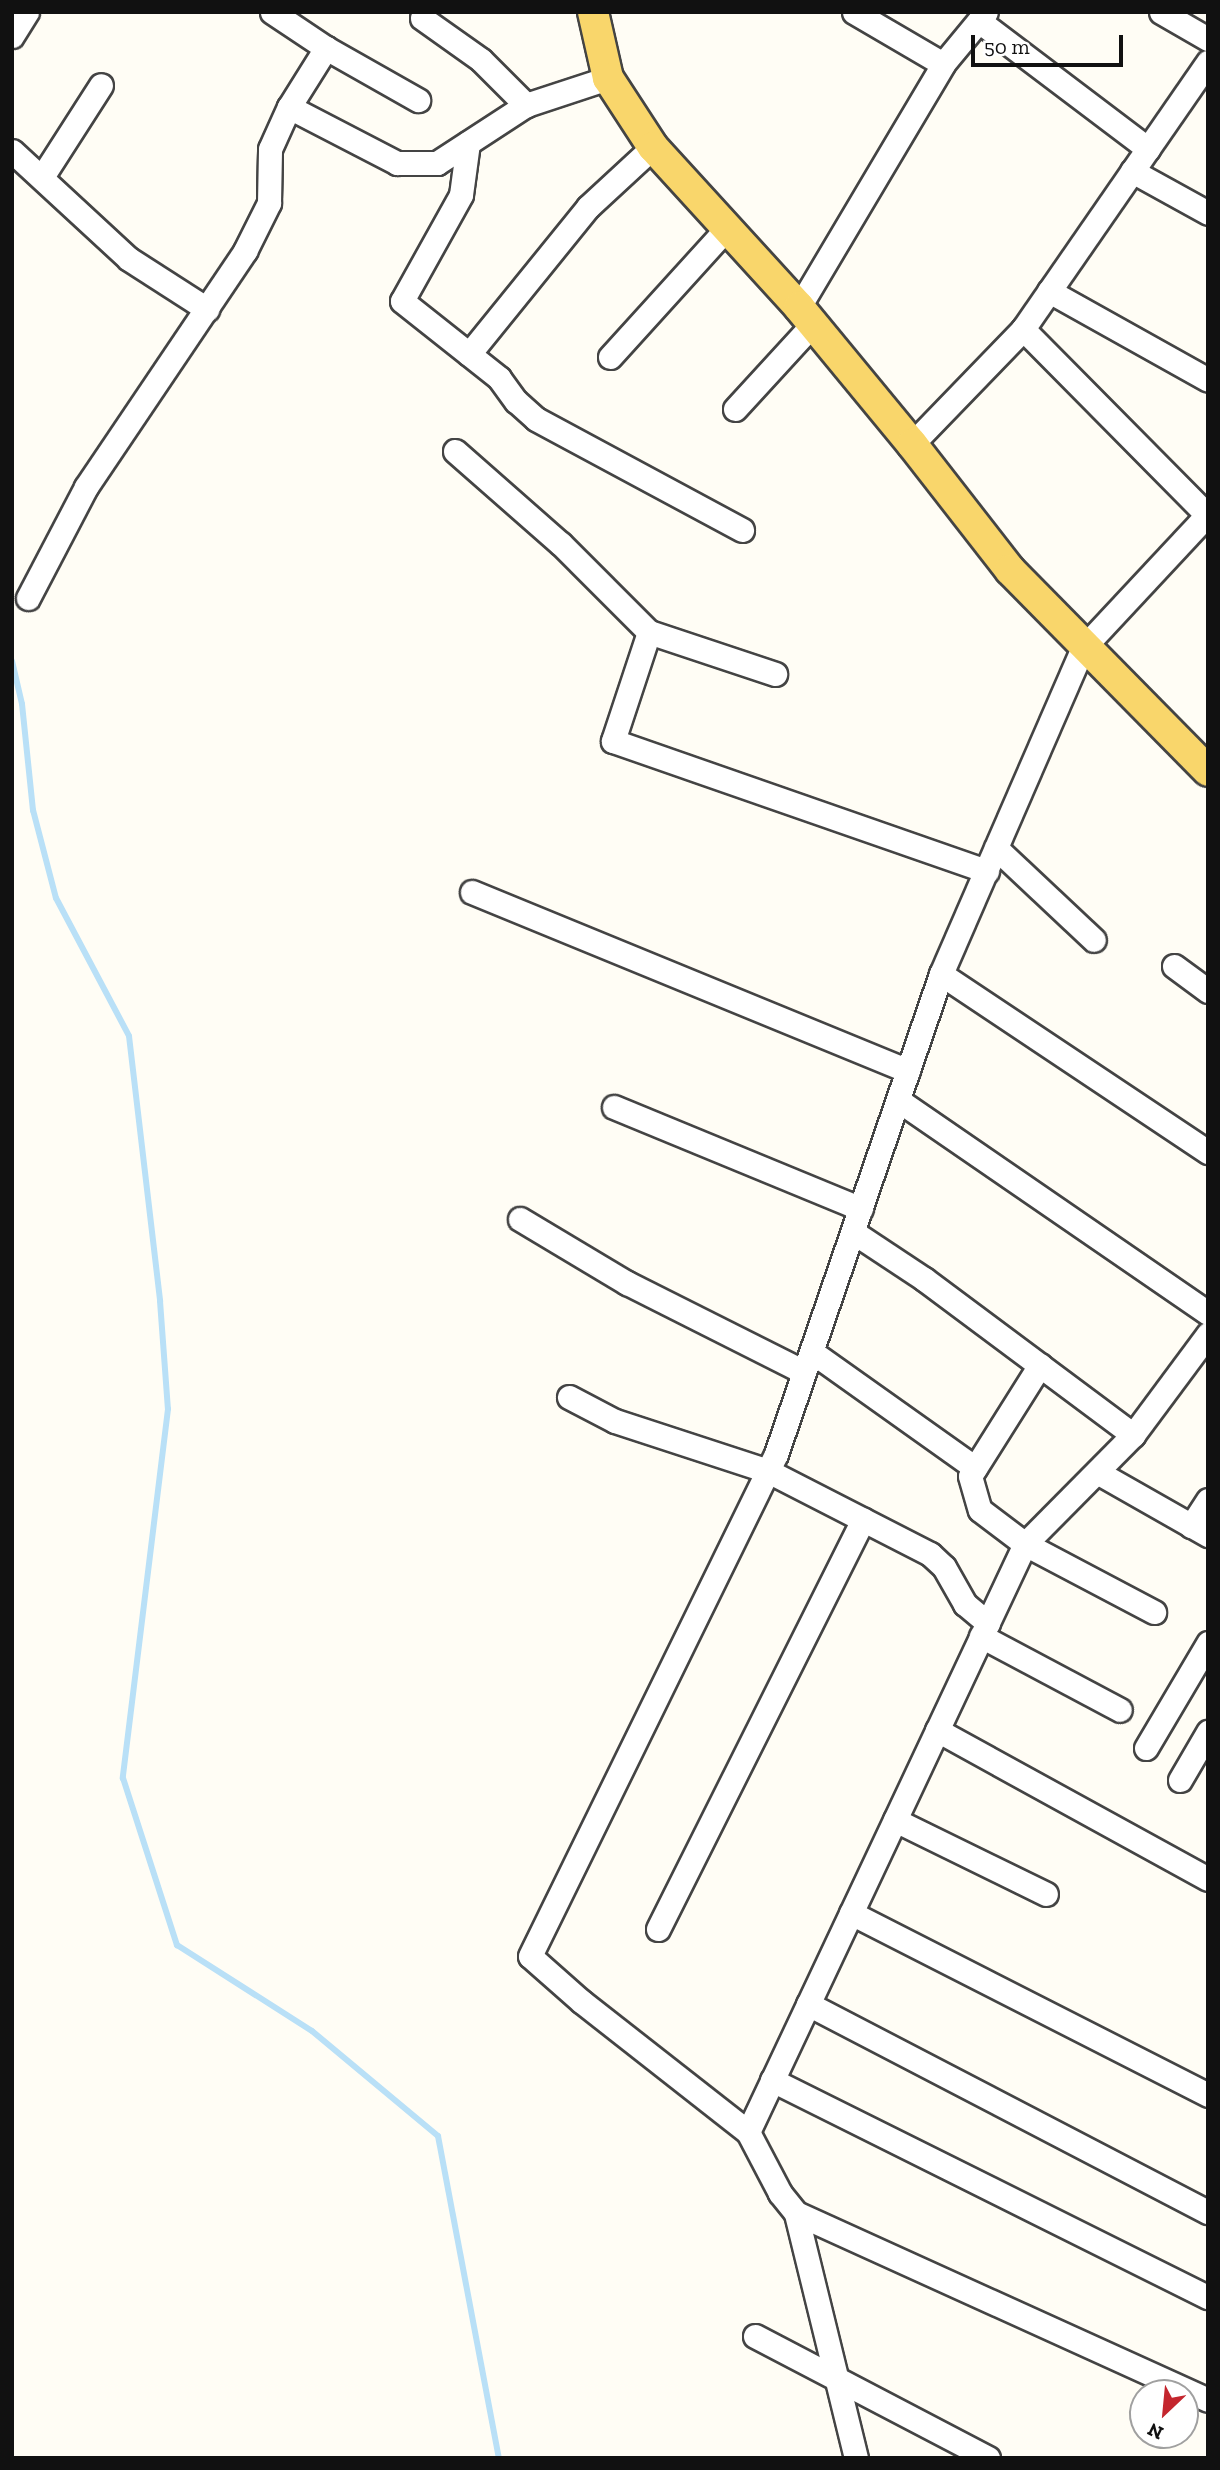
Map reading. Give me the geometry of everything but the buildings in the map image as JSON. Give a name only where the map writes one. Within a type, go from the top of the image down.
[{"type":"main road","points":[[593,12],[608,78],[653,147],[806,316],[912,444],[1010,570],[1083,648],[1208,771]]},
{"type":"street","points":[[12,36],[27,12]]},
{"type":"street","points":[[272,12],[326,48],[418,100]]},
{"type":"street","points":[[854,12],[943,64]]},
{"type":"street","points":[[1161,12],[1208,38]]},
{"type":"street","points":[[735,409],[806,316],[943,64],[982,16],[1148,149]]},
{"type":"street","points":[[422,18],[481,60],[526,105]]},
{"type":"street","points":[[28,598],[86,487],[245,251],[268,202],[270,149],[289,107],[326,48]]},
{"type":"street","points":[[912,444],[1023,329],[1208,62]]},
{"type":"street","points":[[289,107],[397,163],[438,163],[526,105],[608,78]]},
{"type":"street","points":[[42,177],[101,85]]},
{"type":"street","points":[[468,142],[461,195],[402,301],[499,378],[516,401],[536,419],[742,530]]},
{"type":"street","points":[[469,354],[588,207],[653,147]]},
{"type":"street","points":[[12,151],[129,259],[207,309]]},
{"type":"street","points":[[1132,172],[1208,213]]},
{"type":"street","points":[[610,357],[727,228]]},
{"type":"street","points":[[1049,291],[1208,380]]},
{"type":"street","points":[[856,2458],[796,2214],[780,2193],[748,2132],[582,2002],[530,1956],[768,1471],[941,974],[1083,648],[1207,515],[1023,329]]},
{"type":"street","points":[[455,451],[561,544],[649,632],[775,674]]},
{"type":"street","points":[[649,632],[613,741],[986,871]]},
{"type":"street","points":[[996,848],[1094,940]]},
{"type":"street","points":[[472,892],[908,1071]]},
{"type":"street","points":[[1174,967],[1208,991]]},
{"type":"street","points":[[941,974],[1208,1152]]},
{"type":"street","points":[[898,1100],[1208,1313]]},
{"type":"street","points":[[614,1108],[861,1209]]},
{"type":"street","points":[[520,1219],[627,1283],[808,1362],[975,1468]]},
{"type":"street","points":[[853,1232],[924,1279],[1133,1435]]},
{"type":"street","points":[[748,2132],[1025,1544],[1133,1435],[1208,1334]]},
{"type":"street","points":[[1040,1366],[970,1476],[980,1510],[1025,1544],[1154,1612]]},
{"type":"street","points":[[569,1397],[615,1421],[768,1471],[930,1554],[944,1567],[965,1605],[984,1629],[1120,1710]]},
{"type":"street","points":[[1097,1472],[1199,1530],[1208,1500]]},
{"type":"street","points":[[658,1929],[863,1519]]},
{"type":"street","points":[[1146,1748],[1208,1643]]},
{"type":"street","points":[[937,1730],[1208,1879]]},
{"type":"street","points":[[1180,1780],[1208,1732]]},
{"type":"street","points":[[895,1820],[1046,1895]]},
{"type":"street","points":[[851,1913],[1208,2095]]},
{"type":"street","points":[[808,2004],[1208,2212]]},
{"type":"street","points":[[772,2080],[1208,2297]]},
{"type":"street","points":[[796,2214],[1208,2400]]},
{"type":"street","points":[[755,2336],[988,2458]]},
{"type":"waterway","points":[[12,661],[22,704],[33,810],[56,898],[129,1036],[160,1301],[168,1409],[123,1778],[177,1945],[312,2031],[438,2136],[499,2458]]}]
